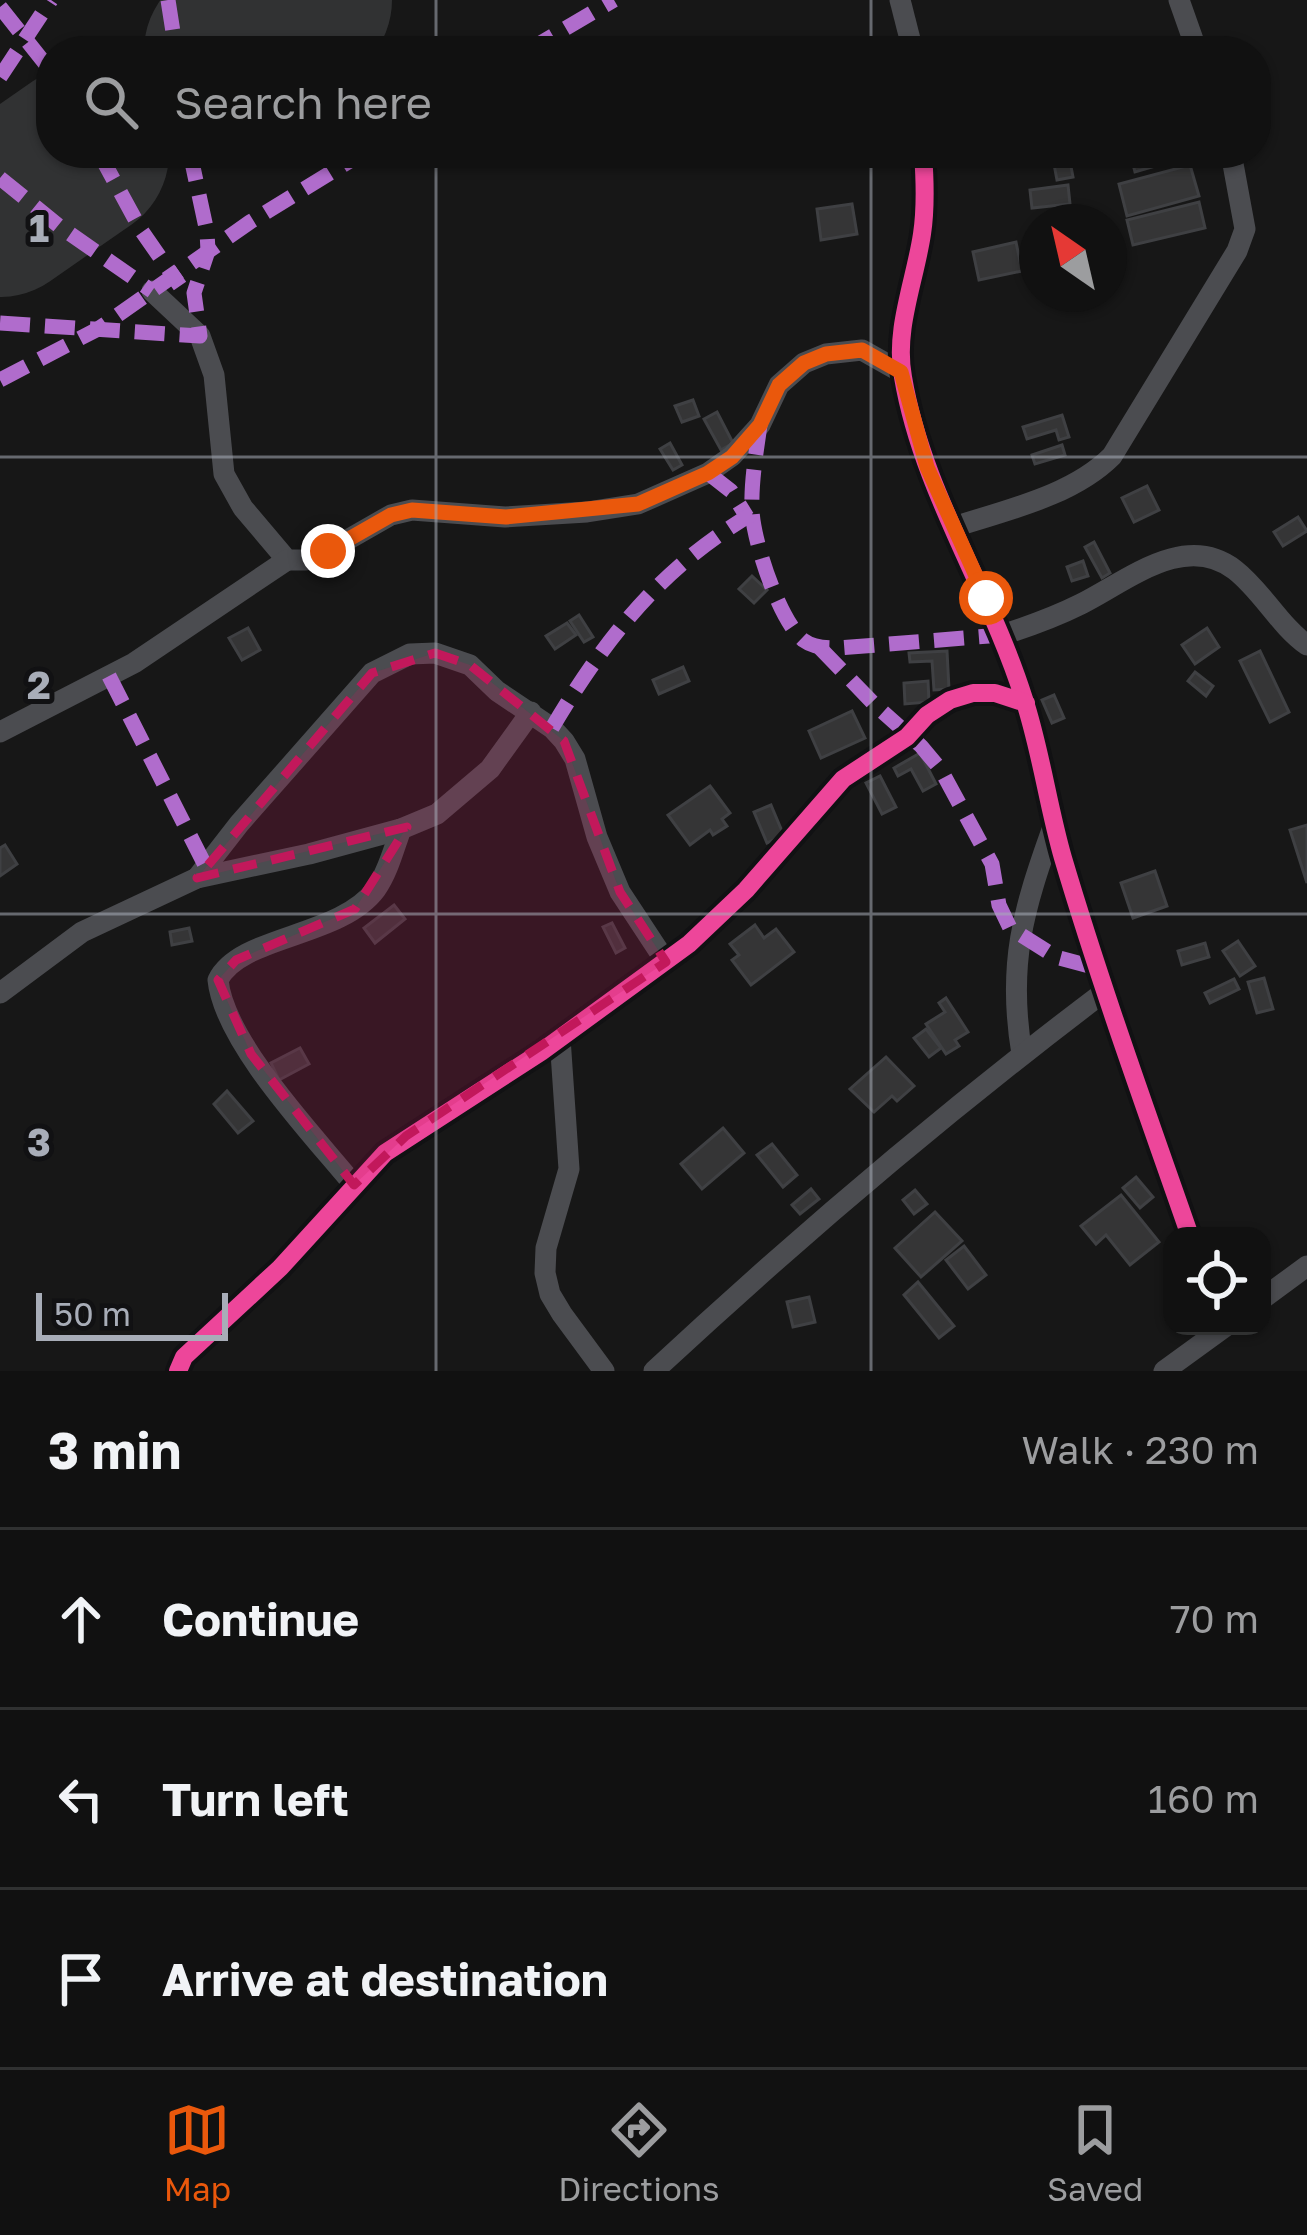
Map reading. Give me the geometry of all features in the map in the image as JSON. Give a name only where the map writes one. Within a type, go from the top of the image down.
[{"type":"street","points":[[900,0],[910,36]]},
{"type":"street","points":[[1179,0],[1192,36]]},
{"type":"street","points":[[924,168],[925,203],[903,332],[901,372],[927,467],[1002,634],[1026,703],[1053,825],[1104,992],[1187,1227]]},
{"type":"street","points":[[954,527],[1074,483],[1112,456],[1237,251],[1245,229],[1234,168]]},
{"type":"street","points":[[152,291],[200,336],[214,375],[224,474],[243,508],[287,560]]},
{"type":"street","points":[[0,732],[134,663],[287,560],[306,560],[328,551],[391,515],[412,510],[506,517],[638,504],[732,457],[760,425],[779,385],[804,363],[826,354],[862,350],[901,372]]},
{"type":"street","points":[[1002,634],[1047,621],[1156,563],[1210,555],[1237,571],[1307,645]]},
{"type":"street","points":[[197,878],[238,824],[372,673],[410,653],[455,658],[470,664],[497,692],[552,728],[575,759],[597,837],[620,892],[666,962]]},
{"type":"street","points":[[178,1371],[184,1358],[280,1268],[354,1185],[406,1136],[560,1038],[666,962],[746,890],[827,794],[908,737],[927,715],[950,700],[974,693],[995,693],[1026,703]]},
{"type":"street","points":[[0,993],[82,932],[197,878],[246,870],[401,829],[437,814],[490,769],[531,712]]},
{"type":"street","points":[[1022,1054],[1014,970],[1031,887],[1053,825]]},
{"type":"street","points":[[354,1185],[251,1054],[219,996],[218,980],[236,960],[355,909],[375,889],[401,829]]},
{"type":"street","points":[[653,1371],[727,1302],[1022,1054],[1104,992]]},
{"type":"street","points":[[560,1038],[569,1169],[546,1248],[545,1273],[562,1314],[604,1371]]},
{"type":"street","points":[[1271,1292],[1307,1266]]},
{"type":"street","points":[[1164,1371],[1213,1335]]},
{"type":"highlighted area","points":[[435,653],[470,665],[564,741],[620,892],[666,962],[406,1136],[354,1185],[251,1054],[218,980],[236,960],[355,909],[407,827],[197,878],[372,673]]},
{"type":"building","points":[[1055,168],[1071,168],[1073,177],[1057,180]]},
{"type":"building","points":[[1191,168],[1199,196],[1127,216],[1119,184]]},
{"type":"building","points":[[1068,185],[1070,204],[1032,204],[1030,190]]},
{"type":"building","points":[[1199,202],[1205,228],[1133,245],[1127,220]]},
{"type":"building","points":[[852,204],[857,234],[821,240],[817,209]]},
{"type":"building","points":[[1016,242],[1019,272],[979,280],[973,252]]},
{"type":"building","points":[[693,400],[699,416],[682,422],[675,406]]},
{"type":"building","points":[[717,412],[733,443],[721,450],[704,419]]},
{"type":"building","points":[[1062,415],[1069,437],[1059,440],[1056,430],[1027,439],[1023,427]]},
{"type":"building","points":[[670,443],[682,465],[673,470],[660,449]]},
{"type":"building","points":[[1062,445],[1065,455],[1035,464],[1032,455]]},
{"type":"building","points":[[1147,486],[1159,510],[1134,522],[1122,498]]},
{"type":"building","points":[[1298,517],[1307,531],[1283,546],[1274,532]]},
{"type":"building","points":[[1094,542],[1110,573],[1102,578],[1085,547]]},
{"type":"building","points":[[1083,561],[1088,576],[1072,581],[1067,567]]},
{"type":"building","points":[[752,576],[767,590],[754,603],[739,589]]},
{"type":"building","points":[[579,615],[593,637],[584,642],[570,621]]},
{"type":"building","points":[[567,623],[576,635],[555,649],[546,636]]},
{"type":"building","points":[[248,628],[260,650],[242,660],[229,638]]},
{"type":"building","points":[[1207,628],[1219,647],[1195,664],[1182,645]]},
{"type":"building","points":[[947,651],[949,689],[934,690],[932,661],[910,662],[909,653]]},
{"type":"building","points":[[1260,651],[1289,712],[1270,722],[1240,661]]},
{"type":"building","points":[[683,667],[689,681],[659,694],[653,680]]},
{"type":"building","points":[[1195,672],[1213,686],[1206,696],[1188,681]]},
{"type":"building","points":[[928,681],[929,702],[905,704],[904,683]]},
{"type":"building","points":[[1054,695],[1064,718],[1052,723],[1042,700]]},
{"type":"building","points":[[852,711],[865,738],[821,758],[809,731]]},
{"type":"building","points":[[920,753],[936,784],[923,791],[911,769],[898,776],[894,768]]},
{"type":"building","points":[[880,776],[896,807],[882,814],[866,783]]},
{"type":"building","points":[[710,786],[730,813],[722,819],[727,826],[713,835],[710,830],[690,845],[668,815]]},
{"type":"building","points":[[771,805],[784,836],[767,843],[754,812]]},
{"type":"building","points":[[1307,825],[1307,883],[1290,830]]},
{"type":"building","points":[[5,845],[17,864],[0,876],[0,848]]},
{"type":"building","points":[[1155,871],[1167,906],[1133,918],[1121,883]]},
{"type":"building","points":[[394,905],[405,919],[375,943],[364,928]]},
{"type":"building","points":[[612,923],[625,948],[616,953],[603,927]]},
{"type":"building","points":[[755,925],[764,938],[776,929],[794,952],[751,985],[732,960],[739,955],[730,944]]},
{"type":"building","points":[[189,928],[192,941],[172,945],[170,932]]},
{"type":"building","points":[[1238,941],[1255,966],[1240,976],[1223,951]]},
{"type":"building","points":[[1205,943],[1209,957],[1182,965],[1178,951]]},
{"type":"building","points":[[1264,978],[1273,1009],[1257,1013],[1248,982]]},
{"type":"building","points":[[1234,979],[1239,989],[1210,1003],[1205,993]]},
{"type":"building","points":[[946,998],[968,1032],[946,1054],[926,1024],[945,1012],[939,1003]]},
{"type":"building","points":[[926,1029],[941,1048],[929,1057],[914,1038]]},
{"type":"building","points":[[300,1048],[309,1064],[279,1080],[271,1063]]},
{"type":"building","points":[[886,1057],[914,1086],[897,1101],[892,1096],[874,1112],[850,1089]]},
{"type":"building","points":[[227,1091],[253,1121],[238,1133],[214,1104]]},
{"type":"building","points":[[723,1128],[744,1153],[702,1189],[681,1164]]},
{"type":"building","points":[[772,1144],[797,1175],[783,1187],[757,1155]]},
{"type":"building","points":[[1136,1177],[1153,1197],[1140,1208],[1123,1188]]},
{"type":"building","points":[[811,1189],[819,1199],[800,1214],[792,1205]]},
{"type":"building","points":[[915,1190],[927,1204],[914,1214],[903,1200]]},
{"type":"building","points":[[1121,1195],[1159,1242],[1130,1265],[1106,1235],[1096,1244],[1081,1226]]},
{"type":"building","points":[[935,1212],[962,1241],[921,1277],[895,1248]]},
{"type":"building","points":[[964,1246],[986,1275],[968,1289],[946,1260]]},
{"type":"building","points":[[918,1282],[954,1326],[939,1338],[904,1295]]},
{"type":"building","points":[[809,1297],[815,1322],[793,1327],[787,1302]]},
{"type":"runway","points":[[253,36],[305,0]]},
{"type":"runway","points":[[0,210],[60,168]]},
{"type":"marked path","points":[[0,77],[51,0]]},
{"type":"marked path","points":[[168,0],[174,36]]},
{"type":"marked path","points":[[553,36],[614,0]]},
{"type":"marked path","points":[[0,7],[36,52]]},
{"type":"marked path","points":[[107,168],[141,230],[180,286]]},
{"type":"marked path","points":[[0,323],[200,336],[194,293],[208,251],[193,168]]},
{"type":"marked path","points":[[0,380],[98,329],[250,222],[338,168]]},
{"type":"marked path","points":[[0,178],[152,291]]},
{"type":"marked path","points":[[760,425],[753,523],[777,598],[803,640],[839,648],[1002,635]]},
{"type":"marked path","points":[[708,473],[731,491],[747,517]]},
{"type":"marked path","points":[[552,728],[638,607],[690,557],[752,514]]},
{"type":"marked path","points":[[820,648],[941,770],[992,864],[999,905],[1010,928],[1056,957],[1097,968]]},
{"type":"marked path","points":[[109,676],[206,867]]},
{"type":"cycle path","points":[[924,168],[923,224],[901,341],[912,419],[1024,699],[1078,906],[1187,1227]]},
{"type":"cycle path","points":[[178,1371],[184,1357],[280,1268],[385,1153],[541,1052],[689,944],[746,890],[843,779],[907,737],[927,715],[950,700],[995,693],[1026,703]]},
{"type":"route","points":[[328,551],[391,515],[412,510],[506,517],[638,504],[732,457],[760,425],[779,385],[804,363],[826,354],[862,350],[901,372],[927,467],[986,598]]}]
